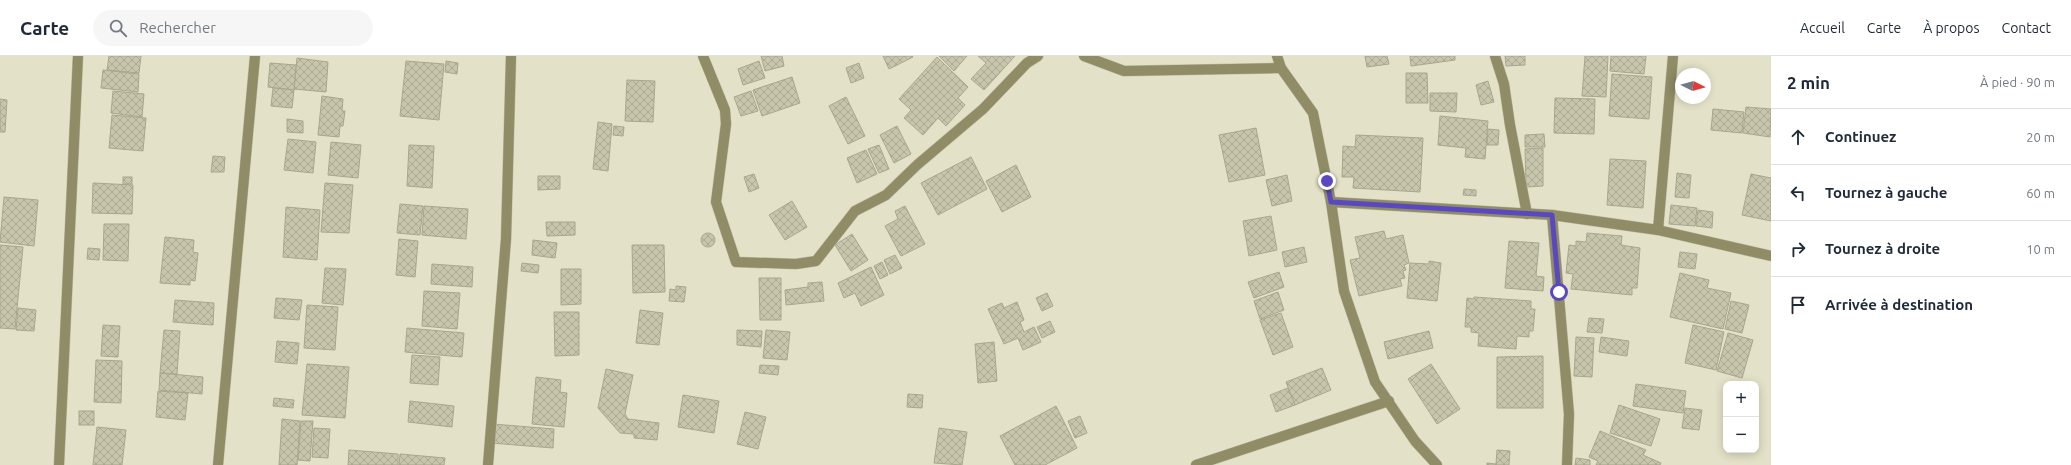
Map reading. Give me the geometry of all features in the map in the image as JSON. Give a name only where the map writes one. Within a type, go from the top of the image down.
[{"type":"street","points":[[59,465],[78,56]]},
{"type":"street","points":[[218,465],[255,56]]},
{"type":"street","points":[[488,465],[506,239],[511,56]]},
{"type":"street","points":[[703,56],[725,110],[726,124],[716,202],[719,215],[736,262],[796,264],[816,261],[855,211],[886,195],[917,165],[983,109],[1027,63],[1038,56]]},
{"type":"street","points":[[1084,56],[1124,71],[1281,68]]},
{"type":"street","points":[[1278,56],[1281,68],[1313,113],[1331,202],[1344,291],[1375,382],[1415,441],[1437,465]]},
{"type":"street","points":[[1495,56],[1504,84],[1510,126],[1527,214]]},
{"type":"street","points":[[1658,230],[1673,56]]},
{"type":"street","points":[[1331,202],[1552,215],[1658,230],[1771,256]]},
{"type":"street","points":[[1552,215],[1569,414],[1567,465]]},
{"type":"street","points":[[1196,465],[1389,401]]},
{"type":"building","points":[[109,56],[141,56],[139,73],[107,70]]},
{"type":"building","points":[[761,56],[782,56],[784,66],[765,71]]},
{"type":"building","points":[[883,56],[912,56],[913,57],[889,69]]},
{"type":"building","points":[[939,56],[967,56],[954,71]]},
{"type":"building","points":[[978,56],[1015,56],[984,90],[971,79],[986,63]]},
{"type":"building","points":[[1365,56],[1387,56],[1389,64],[1367,67]]},
{"type":"building","points":[[1410,56],[1455,56],[1455,60],[1411,66]]},
{"type":"building","points":[[1505,56],[1525,56],[1525,65],[1506,66]]},
{"type":"building","points":[[1585,56],[1608,56],[1606,97],[1582,96]]},
{"type":"building","points":[[1611,56],[1646,56],[1644,74],[1610,71]]},
{"type":"building","points":[[937,57],[968,87],[958,98],[965,105],[946,126],[938,118],[923,135],[904,118],[911,110],[899,99]]},
{"type":"building","points":[[297,58],[328,62],[326,92],[294,89]]},
{"type":"building","points":[[406,61],[444,64],[439,120],[400,116]]},
{"type":"building","points":[[446,61],[458,63],[457,74],[445,72]]},
{"type":"building","points":[[759,61],[765,78],[743,85],[738,69]]},
{"type":"building","points":[[270,63],[296,65],[294,90],[268,87]]},
{"type":"building","points":[[859,63],[864,78],[851,83],[846,68]]},
{"type":"building","points":[[103,70],[139,74],[138,92],[101,88]]},
{"type":"building","points":[[1406,73],[1427,73],[1428,103],[1406,103]]},
{"type":"building","points":[[1612,74],[1652,77],[1649,119],[1609,116]]},
{"type":"building","points":[[792,77],[800,103],[762,116],[753,90]]},
{"type":"building","points":[[627,80],[655,81],[653,122],[625,121]]},
{"type":"building","points":[[1488,81],[1494,102],[1481,105],[1476,85]]},
{"type":"building","points":[[273,88],[294,90],[292,108],[271,106]]},
{"type":"building","points":[[113,91],[144,94],[142,117],[111,113]]},
{"type":"building","points":[[751,91],[758,111],[741,116],[734,97]]},
{"type":"building","points":[[1430,93],[1457,93],[1456,112],[1430,111]]},
{"type":"building","points":[[322,96],[343,99],[342,111],[345,111],[343,126],[340,126],[339,137],[318,135]]},
{"type":"building","points":[[846,97],[865,136],[848,144],[829,106]]},
{"type":"building","points":[[1555,98],[1595,99],[1594,134],[1554,133]]},
{"type":"building","points":[[0,99],[7,100],[5,132],[0,132]]},
{"type":"building","points":[[1746,107],[1771,109],[1770,137],[1743,133]]},
{"type":"building","points":[[1713,109],[1744,112],[1742,133],[1711,130]]},
{"type":"building","points":[[112,115],[146,118],[143,151],[109,148]]},
{"type":"building","points":[[1440,116],[1488,121],[1485,159],[1465,157],[1466,148],[1438,145]]},
{"type":"building","points":[[287,119],[303,121],[303,133],[287,132]]},
{"type":"building","points":[[598,122],[612,124],[608,171],[593,169]]},
{"type":"building","points":[[614,126],[624,127],[623,136],[613,135]]},
{"type":"building","points":[[897,126],[911,154],[894,163],[880,135]]},
{"type":"building","points":[[1256,128],[1265,175],[1229,182],[1219,135]]},
{"type":"building","points":[[1488,129],[1499,130],[1498,145],[1487,145]]},
{"type":"building","points":[[1544,134],[1545,147],[1525,147],[1525,135]]},
{"type":"building","points":[[1356,135],[1423,138],[1420,192],[1353,188],[1354,177],[1342,177],[1343,146],[1355,147]]},
{"type":"building","points":[[288,139],[316,142],[313,173],[284,170]]},
{"type":"building","points":[[331,142],[361,145],[358,178],[328,175]]},
{"type":"building","points":[[409,145],[434,146],[432,188],[407,186]]},
{"type":"building","points":[[879,145],[889,169],[879,173],[868,149]]},
{"type":"building","points":[[1543,148],[1543,186],[1526,187],[1525,149]]},
{"type":"building","points":[[866,150],[877,174],[857,183],[847,158]]},
{"type":"building","points":[[213,156],[225,157],[224,172],[211,172]]},
{"type":"building","points":[[971,157],[987,189],[938,215],[921,183]]},
{"type":"building","points":[[1610,159],[1646,161],[1643,208],[1607,205]]},
{"type":"building","points":[[1016,165],[1031,197],[1002,212],[986,181]]},
{"type":"building","points":[[1677,173],[1691,175],[1689,198],[1675,197]]},
{"type":"building","points":[[754,174],[759,188],[749,192],[744,177]]},
{"type":"building","points":[[1751,174],[1771,178],[1771,221],[1742,215]]},
{"type":"building","points":[[1287,175],[1292,201],[1272,206],[1266,180]]},
{"type":"building","points":[[538,176],[560,176],[560,189],[538,190]]},
{"type":"building","points":[[123,177],[132,177],[132,184],[123,184]]},
{"type":"building","points":[[93,183],[133,185],[132,214],[92,213]]},
{"type":"building","points":[[325,183],[353,185],[349,233],[321,232]]},
{"type":"building","points":[[1464,189],[1476,190],[1476,196],[1463,195]]},
{"type":"building","points":[[4,197],[38,200],[34,246],[0,242]]},
{"type":"building","points":[[792,201],[807,227],[785,240],[769,215]]},
{"type":"building","points":[[400,204],[423,206],[420,235],[397,233]]},
{"type":"building","points":[[1671,205],[1697,208],[1695,226],[1669,224]]},
{"type":"building","points":[[424,206],[468,209],[466,239],[422,235]]},
{"type":"building","points":[[905,206],[925,244],[901,256],[885,226],[898,219],[895,211]]},
{"type":"building","points":[[286,207],[320,210],[317,260],[283,257]]},
{"type":"building","points":[[1698,210],[1713,212],[1712,228],[1696,226]]},
{"type":"building","points":[[1271,216],[1277,250],[1249,256],[1243,221]]},
{"type":"building","points":[[546,222],[575,222],[575,235],[547,236]]},
{"type":"building","points":[[104,224],[129,224],[128,261],[103,260]]},
{"type":"building","points":[[1384,231],[1386,239],[1403,235],[1409,263],[1404,265],[1406,270],[1403,271],[1405,278],[1400,279],[1402,286],[1359,296],[1350,260],[1360,258],[1355,237]]},
{"type":"building","points":[[705,233],[711,233],[715,237],[715,243],[711,247],[705,247],[701,243],[701,237]]},
{"type":"building","points":[[1587,233],[1622,236],[1621,245],[1640,248],[1637,288],[1632,288],[1632,295],[1571,289],[1573,274],[1566,273],[1569,245],[1576,246],[1576,241],[1586,242]]},
{"type":"building","points":[[852,234],[868,260],[851,271],[835,245]]},
{"type":"building","points":[[165,237],[194,240],[193,252],[198,253],[195,281],[190,280],[190,285],[160,283]]},
{"type":"building","points":[[399,239],[418,241],[415,277],[396,275]]},
{"type":"building","points":[[533,240],[557,243],[555,258],[532,255]]},
{"type":"building","points":[[1509,241],[1539,243],[1536,276],[1544,277],[1543,291],[1505,288]]},
{"type":"building","points":[[0,245],[23,247],[15,329],[0,328]]},
{"type":"building","points":[[632,245],[664,245],[665,292],[633,293]]},
{"type":"building","points":[[1304,247],[1307,262],[1285,267],[1282,252]]},
{"type":"building","points":[[88,248],[100,249],[99,260],[87,259]]},
{"type":"building","points":[[1680,252],[1697,254],[1695,269],[1678,267]]},
{"type":"building","points":[[895,255],[902,268],[890,274],[884,260]]},
{"type":"building","points":[[1429,261],[1441,263],[1437,301],[1407,298],[1410,263],[1429,264]]},
{"type":"building","points":[[882,262],[888,275],[880,279],[874,266]]},
{"type":"building","points":[[522,263],[539,265],[538,273],[521,271]]},
{"type":"building","points":[[432,264],[473,267],[472,287],[431,284]]},
{"type":"building","points":[[871,267],[884,295],[861,306],[855,293],[844,298],[838,283]]},
{"type":"building","points":[[325,268],[346,269],[343,305],[322,303]]},
{"type":"building","points":[[561,269],[581,269],[581,304],[561,305]]},
{"type":"building","points":[[1279,272],[1284,287],[1254,298],[1248,282]]},
{"type":"building","points":[[1680,273],[1709,280],[1707,288],[1731,293],[1723,329],[1670,317]]},
{"type":"building","points":[[759,278],[781,278],[781,320],[760,320]]},
{"type":"building","points":[[822,282],[824,301],[786,305],[785,290],[808,287],[808,283]]},
{"type":"building","points":[[676,286],[686,287],[684,302],[669,301],[670,289],[676,290]]},
{"type":"building","points":[[424,291],[460,293],[457,329],[422,326]]},
{"type":"building","points":[[1278,292],[1284,310],[1260,319],[1254,301]]},
{"type":"building","points":[[1047,293],[1053,306],[1042,311],[1036,298]]},
{"type":"building","points":[[1474,297],[1531,301],[1531,309],[1535,309],[1533,331],[1529,331],[1529,337],[1517,336],[1516,349],[1478,346],[1479,333],[1471,332],[1471,327],[1465,327],[1467,298],[1474,299]]},
{"type":"building","points":[[276,298],[302,300],[299,320],[274,318]]},
{"type":"building","points":[[175,300],[214,303],[213,325],[173,322]]},
{"type":"building","points":[[1731,301],[1749,305],[1742,333],[1725,329]]},
{"type":"building","points":[[1017,302],[1024,320],[1020,322],[1024,332],[1034,327],[1041,342],[1023,350],[1018,338],[1004,344],[988,309],[1002,303],[1004,308]]},
{"type":"building","points":[[307,305],[338,307],[335,350],[304,348]]},
{"type":"building","points":[[18,308],[36,310],[34,331],[16,330]]},
{"type":"building","points":[[640,310],[663,313],[659,345],[636,343]]},
{"type":"building","points":[[554,312],[579,312],[579,355],[555,356]]},
{"type":"building","points":[[1281,313],[1293,347],[1273,355],[1260,320]]},
{"type":"building","points":[[1589,318],[1604,319],[1602,333],[1587,332]]},
{"type":"building","points":[[1050,321],[1055,332],[1042,338],[1037,327]]},
{"type":"building","points":[[103,325],[120,326],[118,357],[101,356]]},
{"type":"building","points":[[1693,325],[1724,332],[1716,370],[1685,363]]},
{"type":"building","points":[[407,328],[464,333],[462,357],[405,352]]},
{"type":"building","points":[[164,330],[180,331],[177,374],[160,373]]},
{"type":"building","points":[[737,330],[762,331],[761,347],[737,345]]},
{"type":"building","points":[[766,330],[790,332],[787,360],[763,358]]},
{"type":"building","points":[[1429,331],[1433,348],[1388,359],[1384,342]]},
{"type":"building","points":[[1728,333],[1753,340],[1742,378],[1717,371]]},
{"type":"building","points":[[1576,337],[1594,338],[1592,377],[1574,376]]},
{"type":"building","points":[[1601,337],[1629,341],[1627,356],[1599,352]]},
{"type":"building","points":[[277,341],[299,343],[297,364],[275,362]]},
{"type":"building","points":[[994,342],[997,381],[978,383],[975,344]]},
{"type":"building","points":[[412,355],[440,357],[438,385],[410,383]]},
{"type":"building","points":[[1543,356],[1543,408],[1497,408],[1497,357]]},
{"type":"building","points":[[96,360],[122,361],[121,403],[94,402]]},
{"type":"building","points":[[307,364],[349,367],[345,418],[302,415]]},
{"type":"building","points":[[1431,364],[1460,409],[1437,424],[1408,379]]},
{"type":"building","points":[[760,365],[779,366],[778,375],[759,373]]},
{"type":"building","points":[[1322,368],[1331,390],[1295,405],[1286,382]]},
{"type":"building","points":[[606,369],[633,375],[625,414],[628,419],[659,423],[657,440],[634,438],[634,434],[620,433],[598,408]]},
{"type":"building","points":[[160,373],[203,377],[202,394],[159,390]]},
{"type":"building","points":[[536,377],[561,380],[560,392],[567,393],[564,427],[532,424]]},
{"type":"building","points":[[1636,384],[1686,391],[1683,413],[1633,406]]},
{"type":"building","points":[[1288,388],[1295,405],[1276,412],[1270,395]]},
{"type":"building","points":[[158,391],[188,393],[185,420],[156,417]]},
{"type":"building","points":[[908,394],[923,395],[922,408],[907,407]]},
{"type":"building","points":[[683,395],[719,401],[714,433],[678,427]]},
{"type":"building","points":[[274,398],[294,400],[293,408],[273,406]]},
{"type":"building","points":[[410,401],[454,406],[452,427],[408,422]]},
{"type":"building","points":[[1619,405],[1660,419],[1651,446],[1610,433]]},
{"type":"building","points":[[1056,406],[1077,448],[1045,465],[1015,465],[1000,436]]},
{"type":"building","points":[[1685,408],[1702,410],[1699,430],[1682,428]]},
{"type":"building","points":[[79,411],[94,411],[94,425],[79,425]]},
{"type":"building","points":[[745,412],[766,417],[758,449],[737,444]]},
{"type":"building","points":[[1080,416],[1087,433],[1075,438],[1068,421]]},
{"type":"building","points":[[282,419],[300,421],[297,465],[279,465]]},
{"type":"building","points":[[301,421],[313,421],[310,461],[298,460]]},
{"type":"building","points":[[493,424],[554,429],[553,448],[491,443]]},
{"type":"building","points":[[97,427],[126,430],[122,465],[93,465]]},
{"type":"building","points":[[314,428],[330,429],[328,458],[312,457]]},
{"type":"building","points":[[939,428],[967,432],[962,465],[934,463]]},
{"type":"building","points":[[1600,431],[1646,450],[1643,455],[1661,463],[1660,465],[1596,465],[1598,461],[1589,457]]},
{"type":"building","points":[[349,450],[398,454],[398,465],[348,465]]},
{"type":"building","points":[[1497,450],[1510,451],[1509,465],[1487,465],[1487,463],[1496,464]]},
{"type":"building","points":[[400,454],[445,458],[444,465],[399,465]]},
{"type":"building","points":[[1576,458],[1590,460],[1590,465],[1575,465]]},
{"type":"route","points":[[1327,181],[1331,202],[1552,215],[1559,292]]}]
